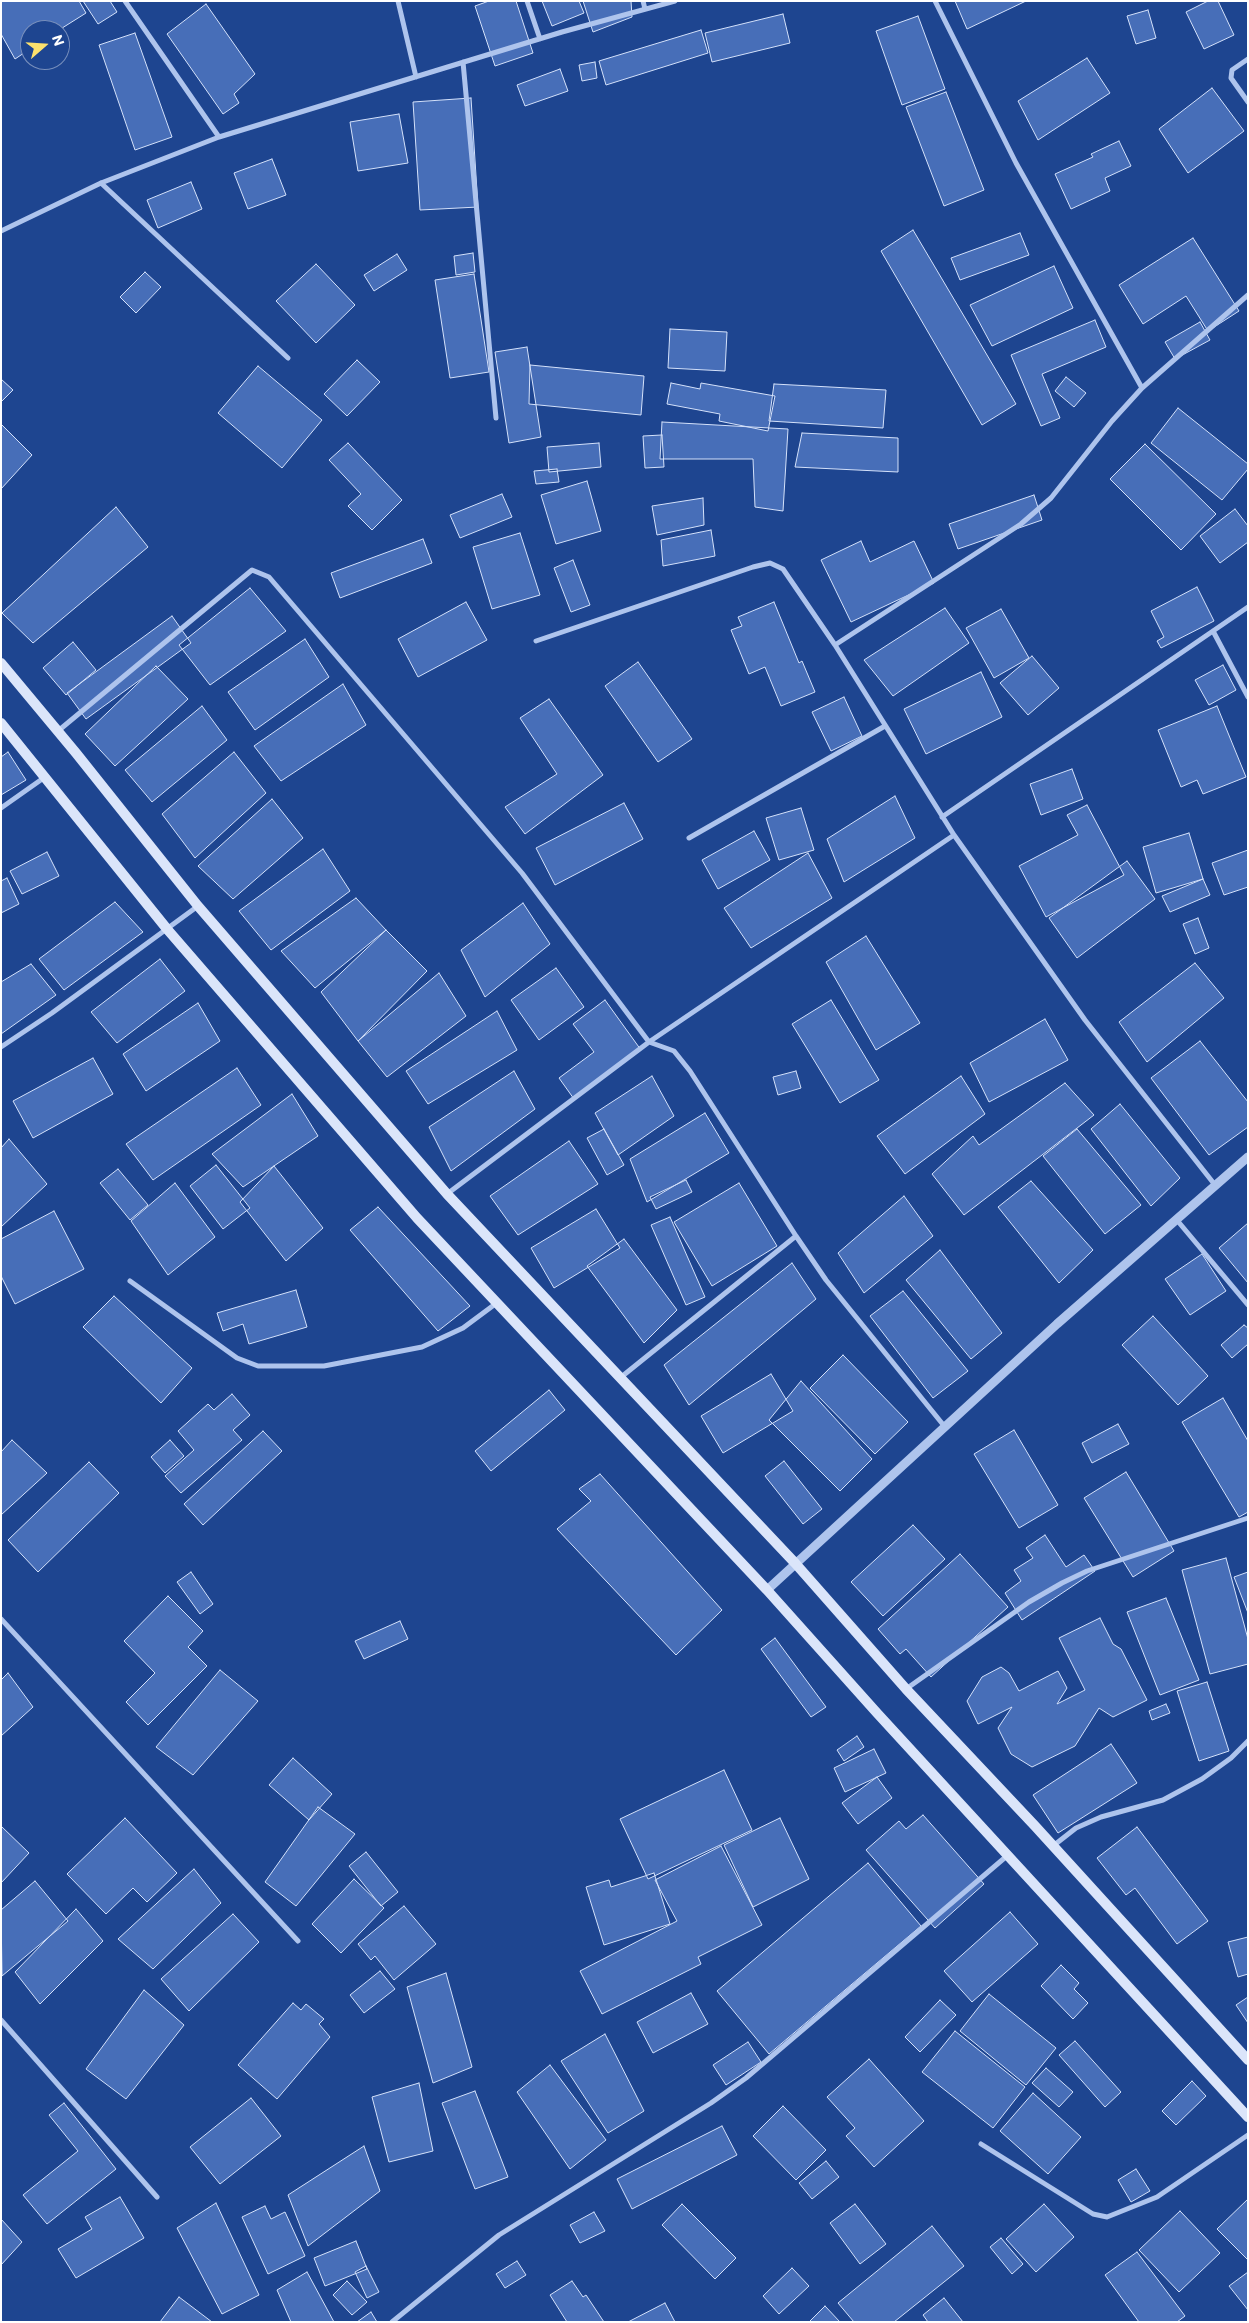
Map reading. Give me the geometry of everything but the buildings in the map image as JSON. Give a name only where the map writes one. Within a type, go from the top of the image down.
[{"type":"main road","points":[[1,663],[198,906],[447,1194],[795,1564],[906,1689],[1053,1846],[1248,2060]]},
{"type":"main road","points":[[1,723],[46,776],[167,929],[417,1218],[767,1590],[883,1720],[1248,2117]]},
{"type":"street","points":[[125,1],[219,137]]},
{"type":"street","points":[[398,1],[416,77]]},
{"type":"street","points":[[527,1],[540,39]]},
{"type":"street","points":[[643,1],[645,9]]},
{"type":"street","points":[[1,232],[101,183],[219,137],[540,39],[675,1]]},
{"type":"street","points":[[936,1],[1016,163],[1142,388]]},
{"type":"street","points":[[1248,59],[1232,70],[1231,78],[1248,102]]},
{"type":"street","points":[[463,62],[496,418]]},
{"type":"street","points":[[101,183],[288,358]]},
{"type":"street","points":[[835,645],[1021,524],[1051,498],[1112,421],[1142,388],[1248,295]]},
{"type":"street","points":[[536,641],[753,567],[770,563],[783,569],[835,645],[954,836],[1085,1020],[1215,1185]]},
{"type":"street","points":[[58,731],[252,570],[269,577],[522,873],[649,1042],[674,1051],[690,1071],[826,1280],[945,1427]]},
{"type":"street","points":[[942,817],[1248,607]]},
{"type":"street","points":[[1213,631],[1248,697]]},
{"type":"street","points":[[689,838],[885,726]]},
{"type":"street","points":[[1,808],[46,776]]},
{"type":"street","points":[[447,1194],[649,1042],[954,836]]},
{"type":"street","points":[[1,1047],[52,1013],[198,906]]},
{"type":"street","points":[[767,1590],[1176,1219],[1248,1157]]},
{"type":"street","points":[[1176,1219],[1248,1306]]},
{"type":"street","points":[[620,1378],[796,1236]]},
{"type":"street","points":[[130,1281],[237,1358],[258,1366],[324,1366],[422,1346],[463,1328],[498,1302]]},
{"type":"street","points":[[906,1689],[1030,1602],[1062,1583],[1088,1571],[1248,1518]]},
{"type":"street","points":[[1,1619],[298,1941]]},
{"type":"street","points":[[1053,1846],[1076,1828],[1101,1816],[1163,1800],[1202,1779],[1231,1758],[1248,1741]]},
{"type":"street","points":[[392,2322],[499,2235],[702,2109],[746,2078],[1008,1854]]},
{"type":"street","points":[[1,2020],[158,2198]]},
{"type":"street","points":[[981,2144],[1093,2214],[1108,2217],[1157,2197],[1248,2135]]}]
